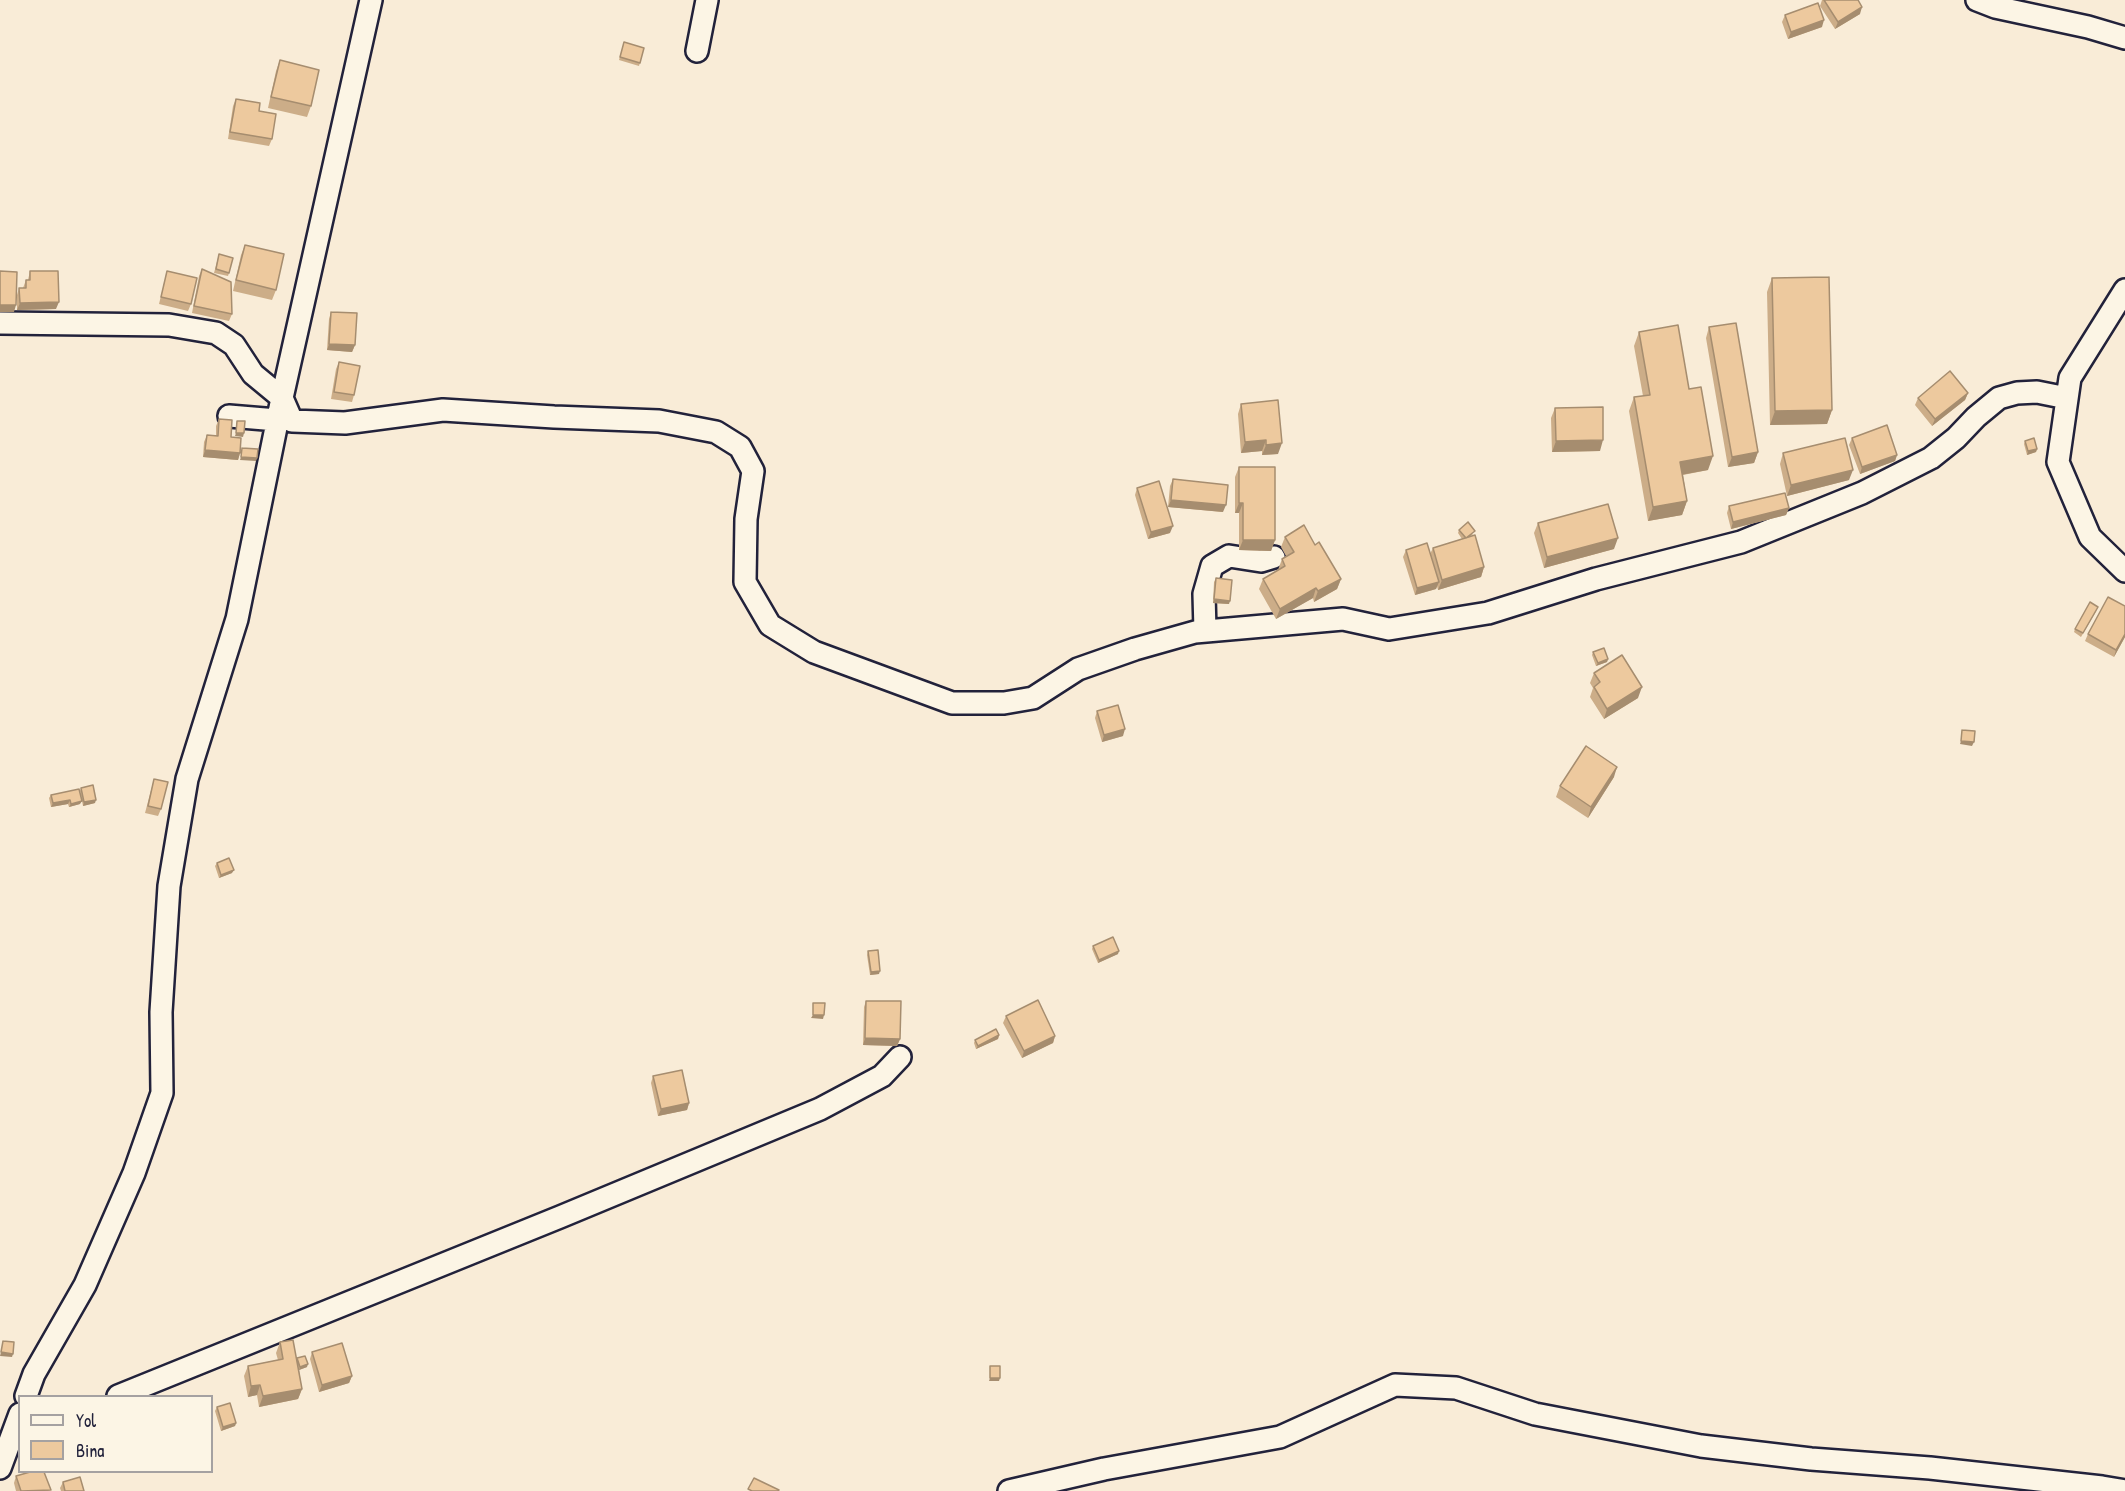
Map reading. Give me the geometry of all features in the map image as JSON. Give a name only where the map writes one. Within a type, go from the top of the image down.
[{"type":"street","points":[[26,1395],[34,1374],[85,1285],[135,1173],[162,1093],[161,1012],[169,886],[187,779],[237,619],[277,420],[371,0]]},
{"type":"street","points":[[697,51],[707,0]]},
{"type":"street","points":[[1977,0],[1995,7],[2088,27],[2125,38]]},
{"type":"street","points":[[2125,290],[2070,378],[2058,462],[2090,537],[2125,571]]},
{"type":"street","points":[[0,323],[169,325],[216,333],[234,345],[253,374],[282,398],[292,420],[345,423],[443,410],[659,421],[716,432],[740,447],[753,471],[746,519],[745,582],[770,625],[814,652],[952,704],[1004,704],[1033,698],[1078,669],[1135,649],[1196,632],[1343,619],[1389,629],[1488,613],[1596,579],[1741,542],[1829,507],[1931,458],[1999,398],[2017,393],[2037,392],[2067,398]]},
{"type":"street","points":[[229,416],[277,420]]},
{"type":"street","points":[[1205,631],[1204,594],[1212,566],[1229,556],[1261,561],[1274,557]]},
{"type":"street","points":[[120,1395],[820,1109],[882,1076],[900,1058]]},
{"type":"street","points":[[1009,1491],[1104,1469],[1280,1437],[1395,1385],[1456,1388],[1535,1414],[1701,1446],[1811,1459],[1930,1468],[2125,1491]]},
{"type":"street","points":[[0,1468],[15,1438]]},
{"type":"building","points":[[1824,0],[1858,0],[1862,7],[1838,22]]},
{"type":"building","points":[[1818,3],[1824,20],[1791,32],[1785,15]]},
{"type":"building","points":[[624,42],[644,48],[640,63],[620,57]]},
{"type":"building","points":[[280,60],[319,70],[311,106],[271,97]]},
{"type":"building","points":[[236,99],[260,103],[259,111],[276,114],[272,139],[230,132]]},
{"type":"building","points":[[245,245],[284,254],[276,290],[236,280]]},
{"type":"building","points":[[219,254],[233,258],[229,273],[216,269]]},
{"type":"building","points":[[202,269],[231,282],[232,314],[194,306]]},
{"type":"building","points":[[0,271],[17,272],[16,305],[0,305]]},
{"type":"building","points":[[30,271],[58,271],[59,302],[20,303],[19,288],[26,288],[26,280],[30,280]]},
{"type":"building","points":[[167,271],[197,278],[191,304],[161,297]]},
{"type":"building","points":[[1829,277],[1832,410],[1775,411],[1772,278]]},
{"type":"building","points":[[331,312],[357,313],[355,345],[329,344]]},
{"type":"building","points":[[1736,323],[1758,452],[1732,457],[1709,327]]},
{"type":"building","points":[[1678,325],[1689,389],[1701,387],[1713,456],[1680,462],[1687,501],[1653,507],[1634,397],[1650,395],[1639,332]]},
{"type":"building","points":[[339,362],[360,366],[354,395],[334,392]]},
{"type":"building","points":[[1950,371],[1968,393],[1935,419],[1918,398]]},
{"type":"building","points":[[1278,400],[1282,443],[1266,445],[1266,440],[1245,442],[1241,404]]},
{"type":"building","points":[[1603,407],[1603,440],[1556,441],[1555,408]]},
{"type":"building","points":[[219,419],[232,420],[231,437],[241,438],[240,453],[205,450],[207,435],[218,436]]},
{"type":"building","points":[[237,421],[245,421],[244,433],[236,433]]},
{"type":"building","points":[[1887,425],[1897,455],[1862,467],[1852,438]]},
{"type":"building","points":[[1845,438],[1853,470],[1791,485],[1783,453]]},
{"type":"building","points":[[2034,438],[2037,449],[2028,451],[2025,441]]},
{"type":"building","points":[[242,448],[258,449],[257,458],[241,457]]},
{"type":"building","points":[[1239,467],[1275,467],[1275,540],[1243,540],[1243,503],[1239,503]]},
{"type":"building","points":[[1173,479],[1228,485],[1226,505],[1171,500]]},
{"type":"building","points":[[1159,481],[1173,526],[1151,532],[1137,488]]},
{"type":"building","points":[[1785,493],[1789,508],[1733,522],[1729,506]]},
{"type":"building","points":[[1608,504],[1618,538],[1547,557],[1538,523]]},
{"type":"building","points":[[1468,522],[1475,531],[1466,538],[1459,530]]},
{"type":"building","points":[[1304,525],[1315,545],[1319,542],[1341,579],[1318,591],[1316,588],[1280,609],[1263,579],[1285,566],[1282,559],[1294,552],[1285,537]]},
{"type":"building","points":[[1475,535],[1484,567],[1442,580],[1433,548]]},
{"type":"building","points":[[1427,543],[1439,582],[1417,588],[1406,550]]},
{"type":"building","points":[[1216,578],[1232,580],[1230,601],[1214,599]]},
{"type":"building","points":[[2108,597],[2125,606],[2125,634],[2116,650],[2088,634]]},
{"type":"building","points":[[2090,602],[2098,607],[2083,633],[2075,629]]},
{"type":"building","points":[[1604,648],[1608,659],[1598,663],[1593,652]]},
{"type":"building","points":[[1622,655],[1642,687],[1607,709],[1594,687],[1600,682],[1594,673]]},
{"type":"building","points":[[1118,705],[1125,729],[1104,735],[1097,711]]},
{"type":"building","points":[[1962,730],[1975,731],[1974,742],[1961,741]]},
{"type":"building","points":[[1586,746],[1617,767],[1591,807],[1560,786]]},
{"type":"building","points":[[154,779],[168,782],[161,809],[148,806]]},
{"type":"building","points":[[93,785],[96,800],[84,802],[81,788]]},
{"type":"building","points":[[79,789],[82,801],[71,804],[70,800],[53,803],[51,795]]},
{"type":"building","points":[[229,858],[234,870],[221,875],[217,863]]},
{"type":"building","points":[[1113,937],[1119,951],[1099,960],[1093,946]]},
{"type":"building","points":[[878,950],[880,971],[871,972],[868,951]]},
{"type":"building","points":[[1038,1000],[1055,1036],[1024,1051],[1006,1016]]},
{"type":"building","points":[[866,1001],[901,1001],[900,1039],[865,1038]]},
{"type":"building","points":[[813,1003],[825,1003],[824,1015],[813,1015]]},
{"type":"building","points":[[996,1029],[999,1035],[978,1046],[975,1040]]},
{"type":"building","points":[[682,1070],[689,1103],[661,1109],[653,1076]]},
{"type":"building","points":[[293,1340],[302,1389],[263,1396],[260,1385],[251,1386],[248,1366],[283,1359],[280,1342]]},
{"type":"building","points":[[3,1341],[14,1342],[13,1354],[1,1352]]},
{"type":"building","points":[[342,1343],[352,1376],[322,1385],[312,1352]]},
{"type":"building","points":[[305,1356],[308,1364],[300,1367],[297,1358]]},
{"type":"building","points":[[990,1366],[1000,1366],[1000,1378],[990,1378]]},
{"type":"building","points":[[230,1403],[236,1423],[223,1427],[217,1407]]},
{"type":"building","points":[[26,1473],[44,1473],[51,1490],[21,1491],[16,1476]]},
{"type":"building","points":[[80,1477],[84,1491],[65,1491],[63,1482]]},
{"type":"building","points":[[754,1478],[779,1490],[752,1491],[748,1489]]}]
